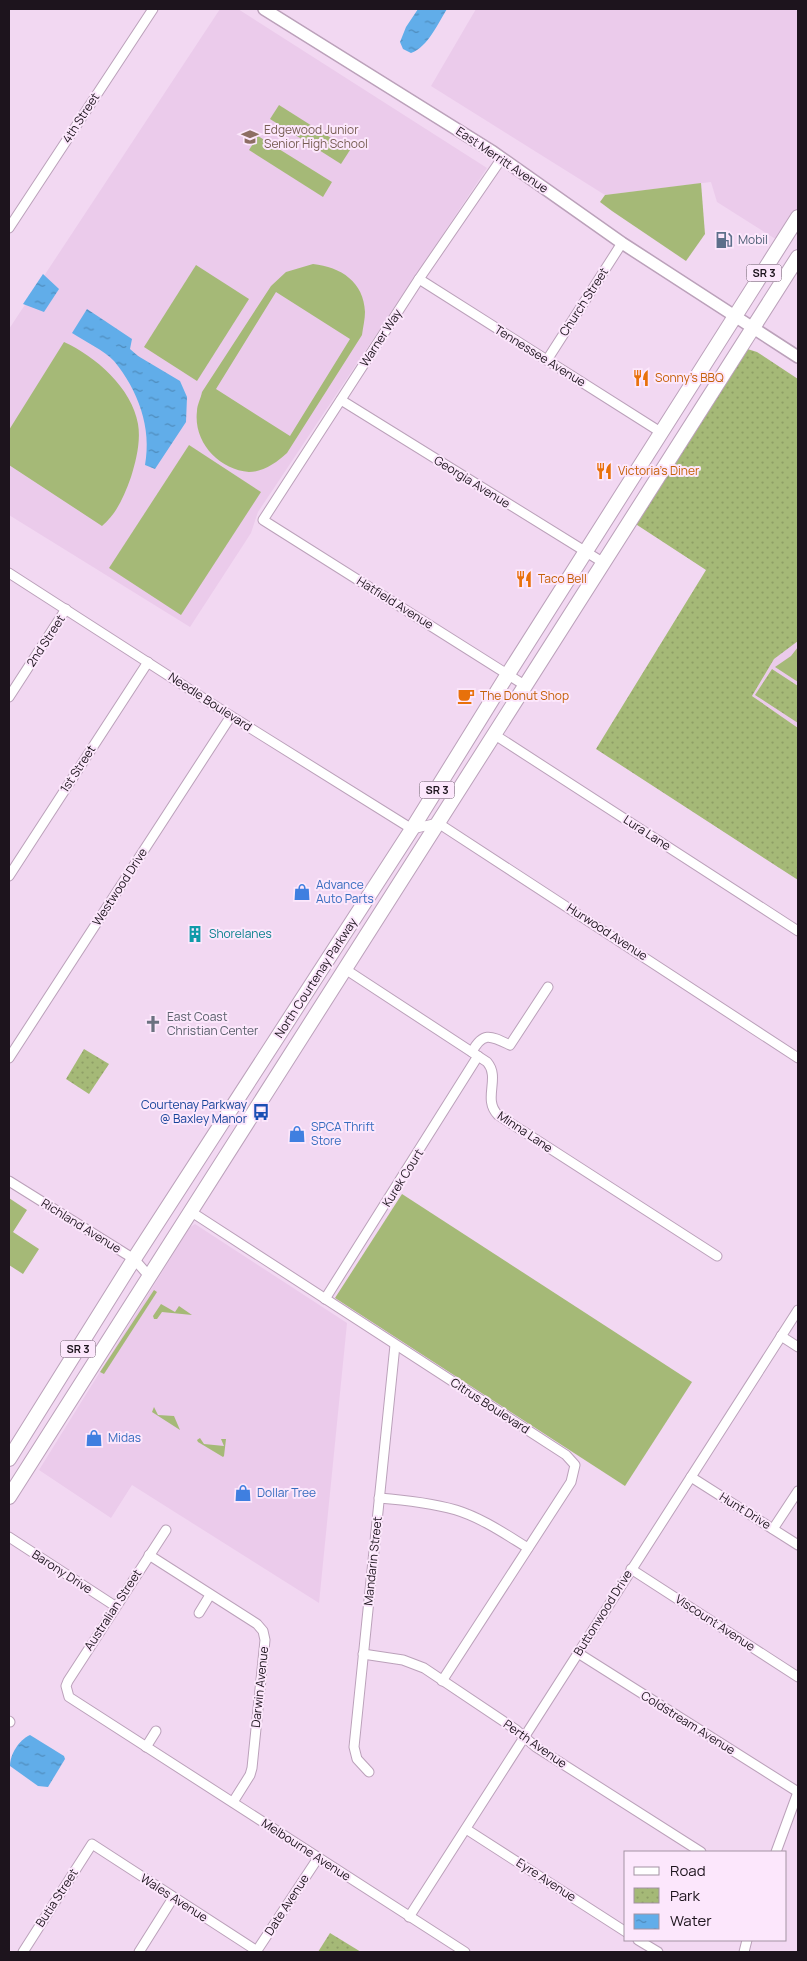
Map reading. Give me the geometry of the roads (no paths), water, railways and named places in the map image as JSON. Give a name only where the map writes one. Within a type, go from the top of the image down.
[{"type":"main road","name":"North Courtenay Parkway","points":[[9,1459],[134,1260],[412,829],[798,217]]},
{"type":"main road","name":"North Courtenay Parkway","points":[[9,1497],[798,257]]},
{"type":"street","name":"4th Street","points":[[9,228],[153,9]]},
{"type":"street","name":"East Merritt Avenue","points":[[264,9],[502,158],[622,243],[798,357]]},
{"type":"street","name":"Warner Way","points":[[263,520],[419,280],[502,158]]},
{"type":"street","name":"Church Street","points":[[547,360],[622,243]]},
{"type":"street","name":"Tennessee Avenue","points":[[419,280],[662,432]]},
{"type":"street","name":"Georgia Avenue","points":[[341,400],[604,563]]},
{"type":"street","name":"Hatfield Avenue","points":[[263,520],[526,686]]},
{"type":"street","name":"Needle Boulevard","points":[[9,572],[231,716],[412,829]]},
{"type":"street","name":"2nd Street","points":[[9,697],[66,609]]},
{"type":"street","name":"1st Street","points":[[9,876],[148,662]]},
{"type":"street","name":"Westwood Drive","points":[[9,1058],[231,716]]},
{"type":"street","name":"Lura Lane","points":[[495,734],[798,931]]},
{"type":"street","points":[[412,829],[438,823]]},
{"type":"street","name":"Hurwood Avenue","points":[[438,823],[798,1058]]},
{"type":"street","name":"Minna Lane","points":[[345,969],[487,1062],[493,1072],[492,1109],[498,1115],[717,1256]]},
{"type":"street","name":"Kurek Court","points":[[325,1299],[475,1054],[478,1041],[486,1037],[496,1038],[510,1045],[548,987]]},
{"type":"street","name":"Richland Avenue","points":[[9,1181],[134,1260],[149,1276]]},
{"type":"street","name":"Citrus Boulevard","points":[[190,1211],[571,1459],[574,1465],[571,1482],[442,1681]]},
{"type":"street","name":"Buttonwood Drive","points":[[409,1917],[798,1310]]},
{"type":"street","points":[[781,1336],[798,1347]]},
{"type":"street","name":"Mandarin Street","points":[[369,1772],[357,1759],[354,1746],[395,1345]]},
{"type":"street","name":"Hunt Drive","points":[[691,1477],[798,1545]]},
{"type":"street","points":[[773,1528],[798,1491]]},
{"type":"street","points":[[380,1498],[434,1505],[458,1511],[483,1521],[528,1548]]},
{"type":"street","name":"Australian Street","points":[[67,1692],[68,1681],[166,1530]]},
{"type":"street","name":"Barony Drive","points":[[9,1537],[115,1606]]},
{"type":"street","name":"Darwin Avenue","points":[[149,1556],[257,1624],[263,1631],[265,1640],[252,1768],[250,1775],[233,1802]]},
{"type":"street","name":"Viscount Avenue","points":[[631,1568],[798,1677]]},
{"type":"street","points":[[200,1612],[210,1595]]},
{"type":"street","name":"Coldstream Avenue","points":[[578,1653],[798,1792]]},
{"type":"street","name":"Perth Avenue","points":[[363,1654],[403,1660],[424,1668],[536,1747],[699,1851]]},
{"type":"street","name":"Melbourne Avenue","points":[[67,1692],[74,1701],[466,1952]]},
{"type":"street","points":[[146,1747],[156,1731]]},
{"type":"street","points":[[776,1851],[798,1792]]},
{"type":"street","name":"Eyre Avenue","points":[[466,1829],[624,1931]]},
{"type":"street","name":"Wales Avenue","points":[[92,1844],[256,1952]]},
{"type":"street","name":"Butia Street","points":[[23,1952],[92,1844]]},
{"type":"street","name":"Date Avenue","points":[[256,1952],[318,1858]]},
{"type":"street","points":[[139,1952],[174,1898]]},
{"type":"street","points":[[640,1941],[658,1952]]},
{"type":"water","points":[[418,9],[447,9],[423,46],[411,53],[403,49],[400,42],[406,27]]},
{"type":"water","points":[[43,274],[59,289],[44,312],[23,304]]},
{"type":"water","points":[[87,309],[132,339],[130,349],[138,356],[180,381],[187,397],[186,422],[155,469],[145,465],[147,451],[145,423],[136,397],[123,372],[110,357],[72,333]]},
{"type":"water","points":[[30,1735],[64,1756],[65,1759],[48,1787],[38,1786],[10,1766],[16,1748],[22,1740]]},
{"type":"place","name":"Edgewood Junior Senior High School","points":[[250,137]]},
{"type":"place","name":"Mobil","points":[[724,240]]},
{"type":"place","name":"Sonny's BBQ","points":[[641,378]]},
{"type":"place","name":"Victoria's Diner","points":[[604,471]]},
{"type":"place","name":"Taco Bell","points":[[524,579]]},
{"type":"place","name":"The Donut Shop","points":[[466,696]]},
{"type":"place","name":"Advance Auto Parts","points":[[302,892]]},
{"type":"place","name":"Shorelanes","points":[[195,934]]},
{"type":"place","name":"East Coast Christian Center","points":[[153,1024]]},
{"type":"place","name":"Courtenay Parkway @ Baxley Manor","points":[[261,1112]]},
{"type":"place","name":"SPCA Thrift Store","points":[[297,1134]]},
{"type":"place","name":"Midas","points":[[94,1438]]},
{"type":"place","name":"Dollar Tree","points":[[243,1493]]}]
